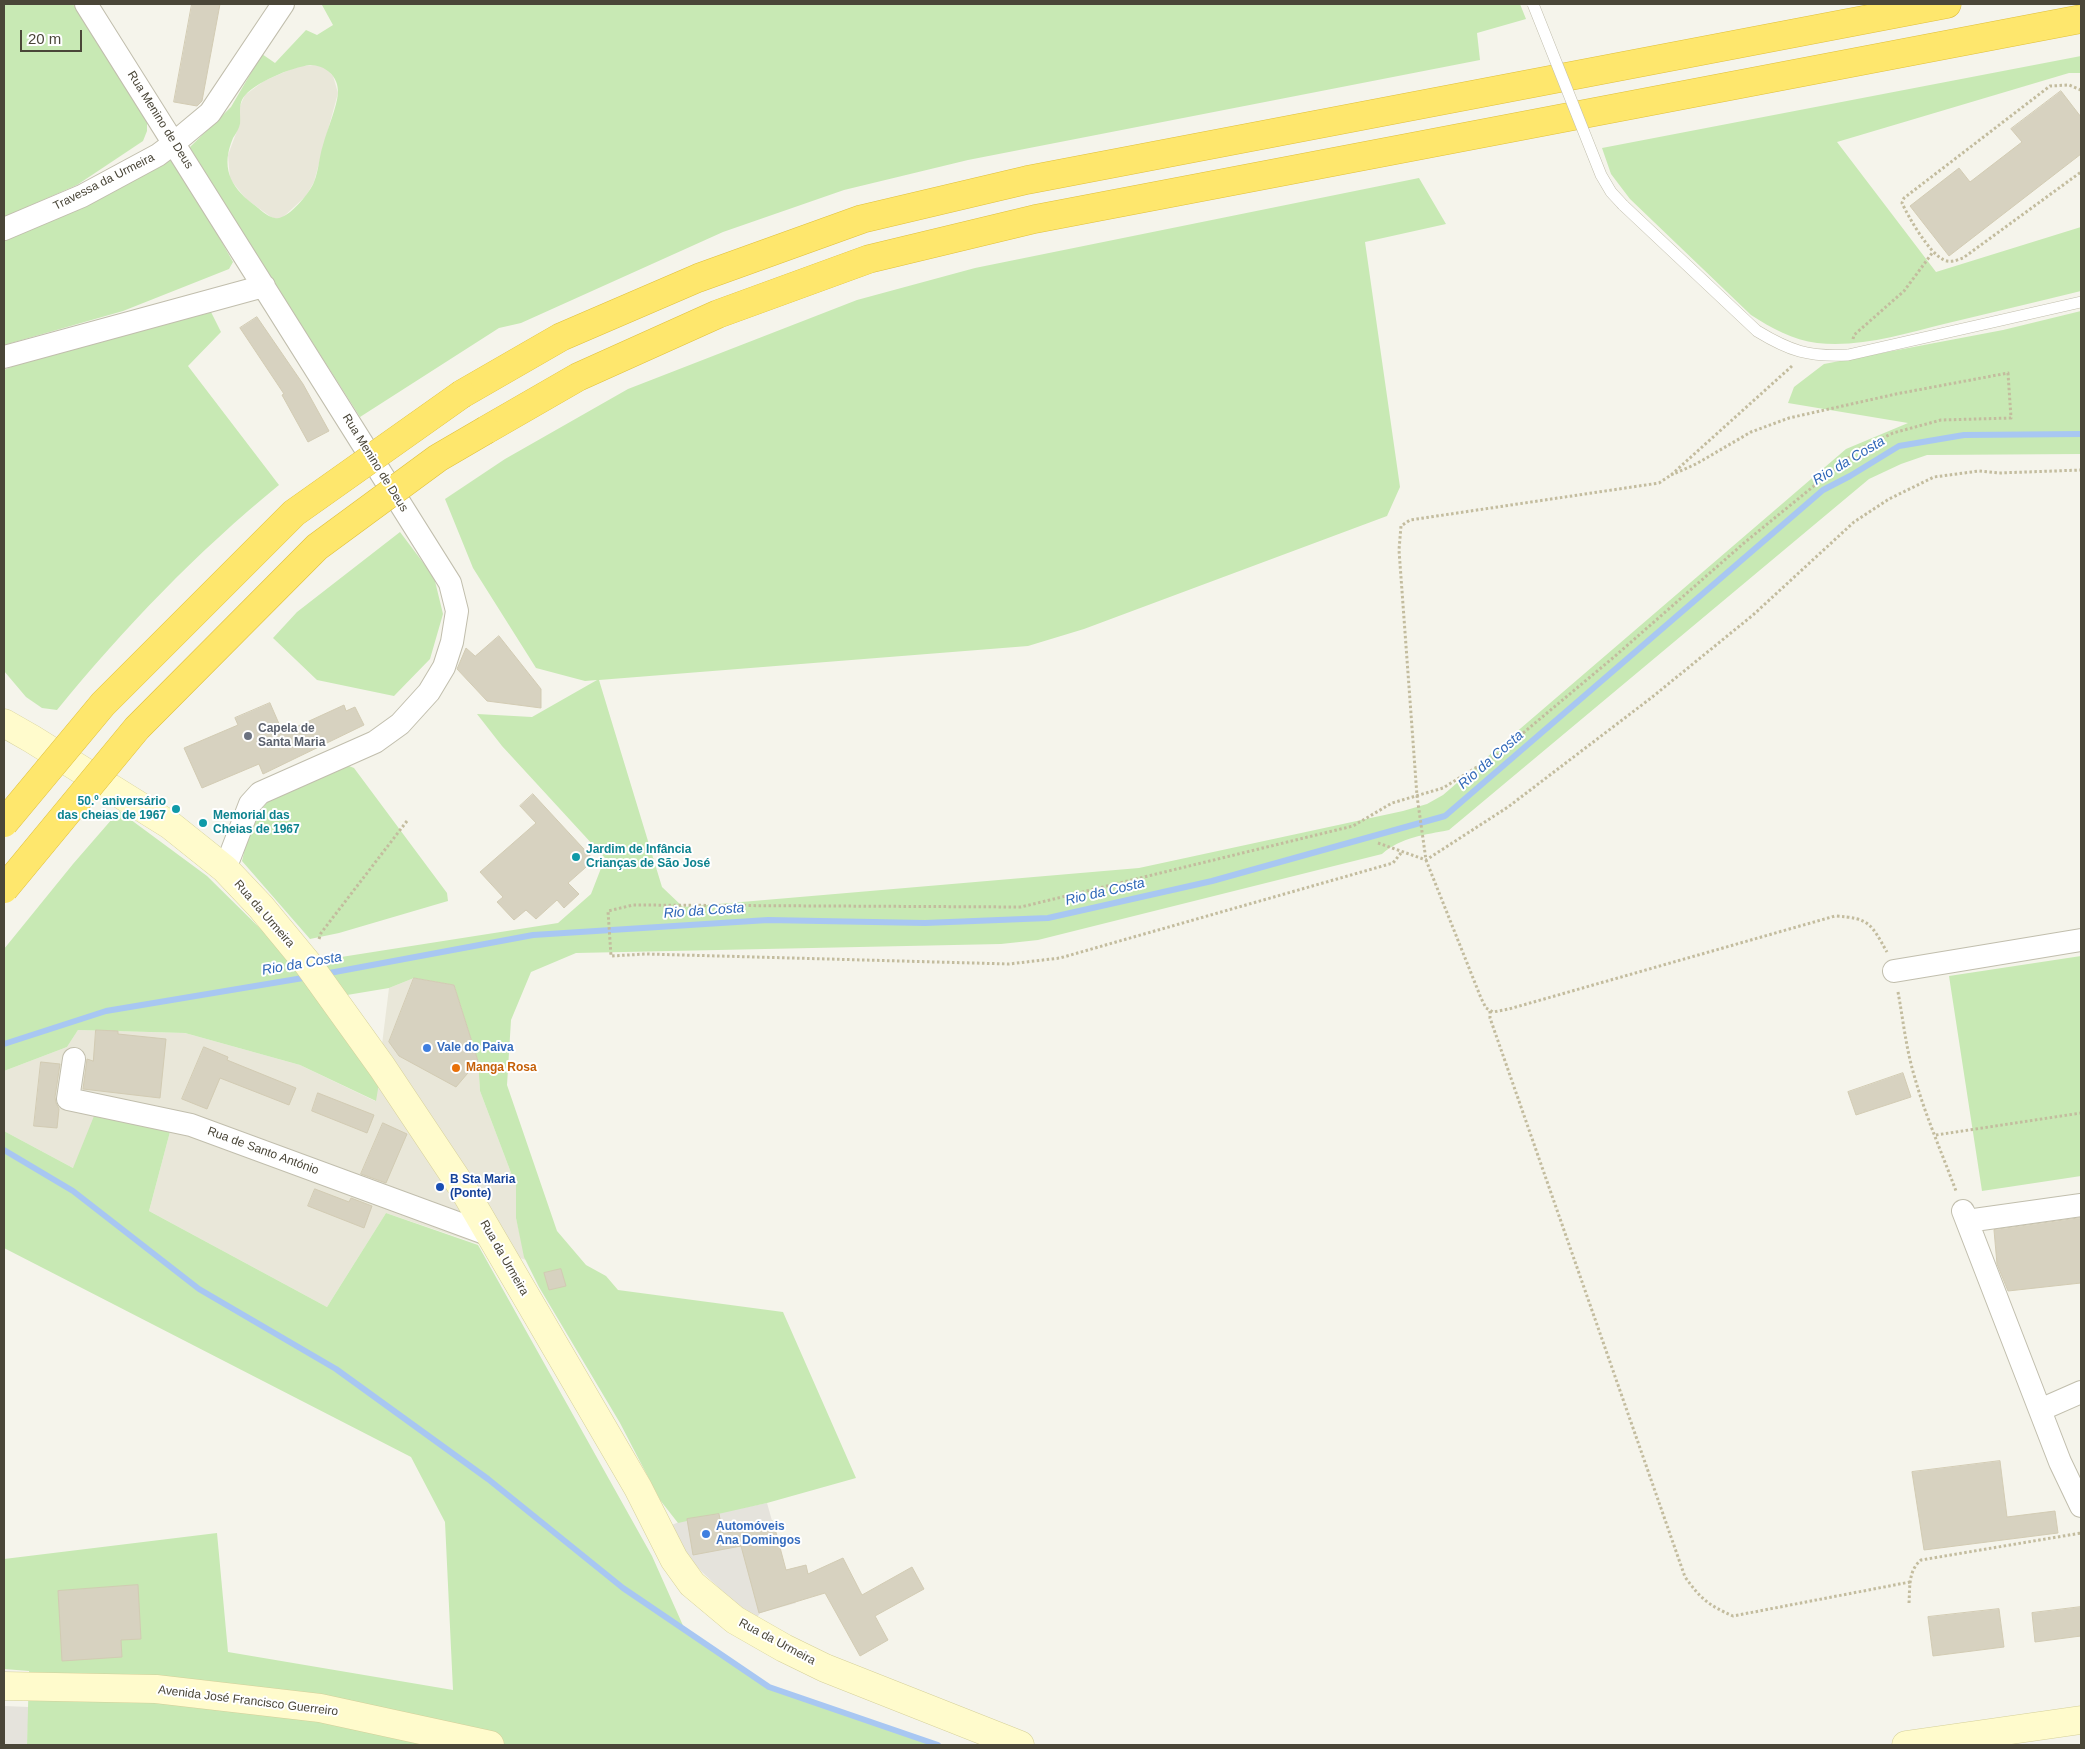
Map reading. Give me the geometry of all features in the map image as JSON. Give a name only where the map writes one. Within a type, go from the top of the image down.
[{"type":"highway","points":[[4,823],[103,704],[294,514],[462,394],[570,333],[698,278],[862,219],[1027,180],[1947,4]]},
{"type":"highway","points":[[4,889],[137,728],[317,547],[438,458],[578,377],[700,322],[870,259],[1036,219],[2081,19]]},
{"type":"street","name":"Rua Menino de Deus","points":[[86,4],[450,583],[457,612],[452,642],[444,667],[430,692],[400,724],[375,742],[260,793],[250,804],[225,869]]},
{"type":"street","name":"Travessa da Urmeira","points":[[4,229],[82,196],[158,156],[210,113],[283,4]]},
{"type":"street","points":[[4,357],[264,286]]},
{"type":"street","name":"Rua da Urmeira","points":[[4,723],[170,825],[225,869],[261,907],[308,964],[382,1067],[464,1190],[638,1488],[674,1559],[692,1584],[735,1620],[784,1648],[825,1668],[1020,1745]]},
{"type":"street","points":[[1894,971],[2081,940]]},
{"type":"street","name":"Rua de Santo António","points":[[74,1059],[68,1098],[191,1124],[490,1235]]},
{"type":"street","points":[[2081,1206],[1965,1216],[2060,1462],[2081,1506]]},
{"type":"street","points":[[2040,1410],[2081,1392]]},
{"type":"street","name":"Avenida José Francisco Guerreiro","points":[[4,1686],[156,1689],[320,1708],[490,1745]]},
{"type":"street","points":[[1906,1745],[2081,1720]]},
{"type":"lane","points":[[1533,4],[1601,175],[1610,192],[1757,331],[1782,346],[1816,356],[1848,355],[2081,302]]},
{"type":"path","points":[[2081,90],[2069,85],[2050,86],[1904,198],[1902,203],[1933,252],[1944,260],[1953,262],[1964,258],[2081,172]]},
{"type":"path","points":[[1848,355],[1854,335],[1904,291],[1933,252]]},
{"type":"path","points":[[1803,353],[1796,363],[1671,475],[1659,483],[1410,520],[1401,526],[1398,550],[1417,798],[1426,860],[1481,998],[1486,1008],[1496,1012],[1835,916],[1857,917],[1872,927],[1892,961],[1913,1074],[1965,1216]]},
{"type":"path","points":[[1401,853],[1393,863],[1060,958],[1009,964],[646,954],[611,956],[608,911],[634,905],[1020,907],[1352,826],[1392,803],[1417,798],[1443,788],[1498,754],[1744,543],[1858,450],[1893,433],[1941,420],[2011,418],[2008,373],[1896,394],[1788,418],[1750,432],[1696,464],[1671,475]]},
{"type":"path","points":[[1378,843],[1401,853],[1426,860],[1508,807],[1651,698],[1753,615],[1854,522],[1889,499],[1934,477],[1979,471],[1999,473],[2081,470]]},
{"type":"path","points":[[321,933],[407,821]]},
{"type":"path","points":[[1490,1011],[1490,1018],[1685,1577],[1700,1597],[1715,1608],[1733,1616],[1910,1582]]},
{"type":"path","points":[[1936,1135],[2081,1113]]},
{"type":"path","points":[[1908,1602],[1914,1566],[1921,1560],[2081,1533]]},
{"type":"shaded area","points":[[316,65],[326,68],[333,76],[338,93],[314,182],[306,196],[282,218],[276,219],[246,199],[230,179],[228,155],[240,123],[240,106],[245,95],[264,81],[298,66]]},
{"type":"shaded area","points":[[414,978],[454,985],[478,1061],[480,1091],[516,1186],[516,1218],[526,1260],[386,1213],[327,1307],[149,1211],[171,1128],[73,1168],[4,1131],[4,1071],[67,1047],[78,1030],[185,1033],[300,1065],[375,1101],[389,988]]},
{"type":"shaded area","points":[[767,1503],[786,1570],[806,1565],[810,1581],[791,1587],[796,1603],[760,1613],[756,1619],[733,1601],[701,1571],[690,1559],[669,1526],[687,1519]]},
{"type":"shaded area","points":[[4,1706],[29,1707],[27,1745],[4,1745]]},
{"type":"green space","points":[[4,4],[73,4],[147,120],[147,131],[143,141],[77,185],[4,217]]},
{"type":"green space","points":[[1520,4],[1526,19],[1477,33],[1480,60],[968,160],[844,190],[723,232],[521,323],[499,328],[360,417],[194,157],[190,147],[231,107],[262,54],[275,63],[306,30],[317,35],[333,25],[322,5]],"holes":[[[302,66],[316,66],[326,69],[336,81],[338,93],[334,112],[312,187],[292,211],[280,218],[275,218],[263,212],[245,197],[233,183],[228,166],[229,148],[240,124],[243,98],[248,92],[264,81],[293,69]]]},
{"type":"green space","points":[[2081,56],[2081,73],[2069,73],[1837,142],[1936,272],[2081,227],[2081,291],[1897,336],[1849,344],[1817,343],[1782,333],[1751,315],[1630,199],[1611,174],[1602,148]]},
{"type":"green space","points":[[175,158],[233,262],[229,269],[123,311],[4,345],[4,238],[48,221]]},
{"type":"green space","points":[[1419,178],[1446,224],[1365,242],[1400,487],[1387,516],[1084,629],[1028,646],[599,680],[662,887],[683,907],[1139,868],[1403,811],[1427,804],[1443,795],[1846,449],[1908,423],[1788,403],[1794,387],[1824,364],[2003,330],[2081,311],[2081,454],[1927,455],[1901,464],[1869,479],[1449,830],[1405,840],[1382,854],[1038,940],[1001,944],[576,953],[531,972],[511,1020],[507,1085],[557,1231],[586,1265],[606,1276],[618,1290],[783,1312],[856,1478],[767,1503],[678,1523],[660,1500],[620,1423],[539,1287],[524,1257],[516,1218],[516,1186],[480,1091],[478,1061],[454,985],[414,978],[389,988],[347,995],[322,960],[558,923],[591,894],[605,858],[502,746],[477,714],[532,717],[597,680],[585,681],[536,668],[473,568],[445,499],[505,459],[628,389],[857,300],[975,268]]},
{"type":"green space","points":[[211,312],[221,332],[188,366],[279,485],[219,537],[162,592],[108,650],[57,710],[42,708],[26,697],[4,671],[4,370],[34,357]]},
{"type":"green space","points":[[400,532],[434,577],[443,614],[430,659],[394,696],[317,680],[273,638],[297,612]]},
{"type":"green space","points":[[344,764],[354,768],[447,893],[448,901],[339,933],[310,939],[242,861],[250,827],[267,802]]},
{"type":"green space","points":[[119,811],[207,876],[286,954],[379,1083],[376,1101],[300,1065],[185,1033],[78,1030],[67,1047],[4,1071],[4,949]]},
{"type":"green space","points":[[2081,956],[2081,1176],[1982,1191],[1949,976]]},
{"type":"green space","points":[[94,1116],[171,1128],[149,1211],[327,1307],[386,1213],[478,1245],[652,1556],[685,1630],[769,1687],[938,1745],[27,1745],[29,1671],[4,1669],[4,1559],[217,1533],[228,1652],[453,1690],[445,1522],[411,1457],[4,1248],[4,1131],[73,1168]]},
{"type":"building","points":[[192,4],[220,4],[202,101],[197,106],[174,102]]},
{"type":"building","points":[[2061,91],[2081,117],[2081,154],[1949,256],[1910,206],[1959,168],[1970,182],[2022,142],[2011,129]]},
{"type":"building","points":[[257,317],[303,384],[329,431],[308,442],[282,395],[284,394],[240,328]]},
{"type":"building","points":[[499,636],[541,689],[541,708],[487,701],[457,669],[466,648],[475,656]]},
{"type":"building","name":"Capela de Santa Maria","points":[[270,703],[283,733],[344,705],[346,711],[355,707],[364,725],[263,774],[259,764],[202,788],[184,748],[238,725],[235,718]]},
{"type":"building","name":"Jardim de Infância Crianças de São José","points":[[533,794],[594,860],[568,883],[579,894],[564,908],[557,900],[536,919],[526,910],[514,920],[497,902],[503,897],[480,872],[536,823],[520,806]]},
{"type":"building","points":[[414,978],[454,985],[478,1061],[456,1087],[399,1056],[389,1042]]},
{"type":"building","points":[[96,1030],[118,1031],[118,1034],[166,1039],[160,1098],[83,1089],[87,1059],[93,1061]]},
{"type":"building","points":[[204,1047],[228,1057],[227,1060],[296,1088],[289,1105],[220,1078],[207,1109],[182,1099]]},
{"type":"building","points":[[41,1062],[60,1064],[55,1097],[59,1109],[57,1128],[34,1126]]},
{"type":"building","points":[[1903,1073],[1911,1097],[1856,1115],[1848,1092]]},
{"type":"building","points":[[318,1093],[374,1115],[367,1133],[312,1111]]},
{"type":"building","points":[[383,1123],[407,1134],[386,1183],[361,1174]]},
{"type":"building","points":[[315,1189],[349,1202],[351,1198],[372,1206],[364,1228],[308,1206]]},
{"type":"building","points":[[2081,1218],[2081,1283],[2008,1291],[1997,1264],[1994,1230]]},
{"type":"building","points":[[561,1269],[566,1286],[549,1290],[544,1273]]},
{"type":"building","points":[[2000,1461],[2007,1517],[2055,1511],[2058,1533],[1924,1550],[1912,1472]]},
{"type":"building","points":[[719,1514],[723,1534],[773,1521],[786,1570],[806,1565],[808,1574],[843,1558],[862,1595],[912,1567],[924,1589],[875,1616],[888,1640],[860,1656],[825,1593],[759,1613],[741,1546],[693,1555],[687,1519]]},
{"type":"building","points":[[138,1585],[141,1639],[121,1640],[122,1657],[62,1661],[58,1591]]},
{"type":"building","points":[[2081,1607],[2081,1636],[2035,1642],[2032,1613]]},
{"type":"building","points":[[1999,1609],[2004,1647],[1933,1656],[1928,1617]]},
{"type":"waterway","name":"Rio da Costa","points":[[324,974],[533,935],[768,920],[925,923],[1048,918],[1212,881],[1445,816],[1823,490],[1899,446],[1964,435],[2081,434]]},
{"type":"waterway","name":"Rio da Costa","points":[[4,1044],[106,1011],[309,977]]},
{"type":"waterway","points":[[4,1150],[73,1191],[199,1289],[336,1369],[488,1479],[623,1588],[769,1687],[938,1745]]},
{"type":"place","name":"Capela de Santa Maria","points":[[248,736]]},
{"type":"place","name":"50.º aniversário das cheias de 1967","points":[[176,809]]},
{"type":"place","name":"Memorial das Cheias de 1967","points":[[203,823]]},
{"type":"place","name":"Jardim de Infância Crianças de São José","points":[[576,857]]},
{"type":"place","name":"Vale do Paiva","points":[[427,1048]]},
{"type":"place","name":"Manga Rosa","points":[[456,1068]]},
{"type":"place","name":"B Sta Maria (Ponte)","points":[[440,1187]]},
{"type":"place","name":"Automóveis Ana Domingos","points":[[706,1534]]}]
